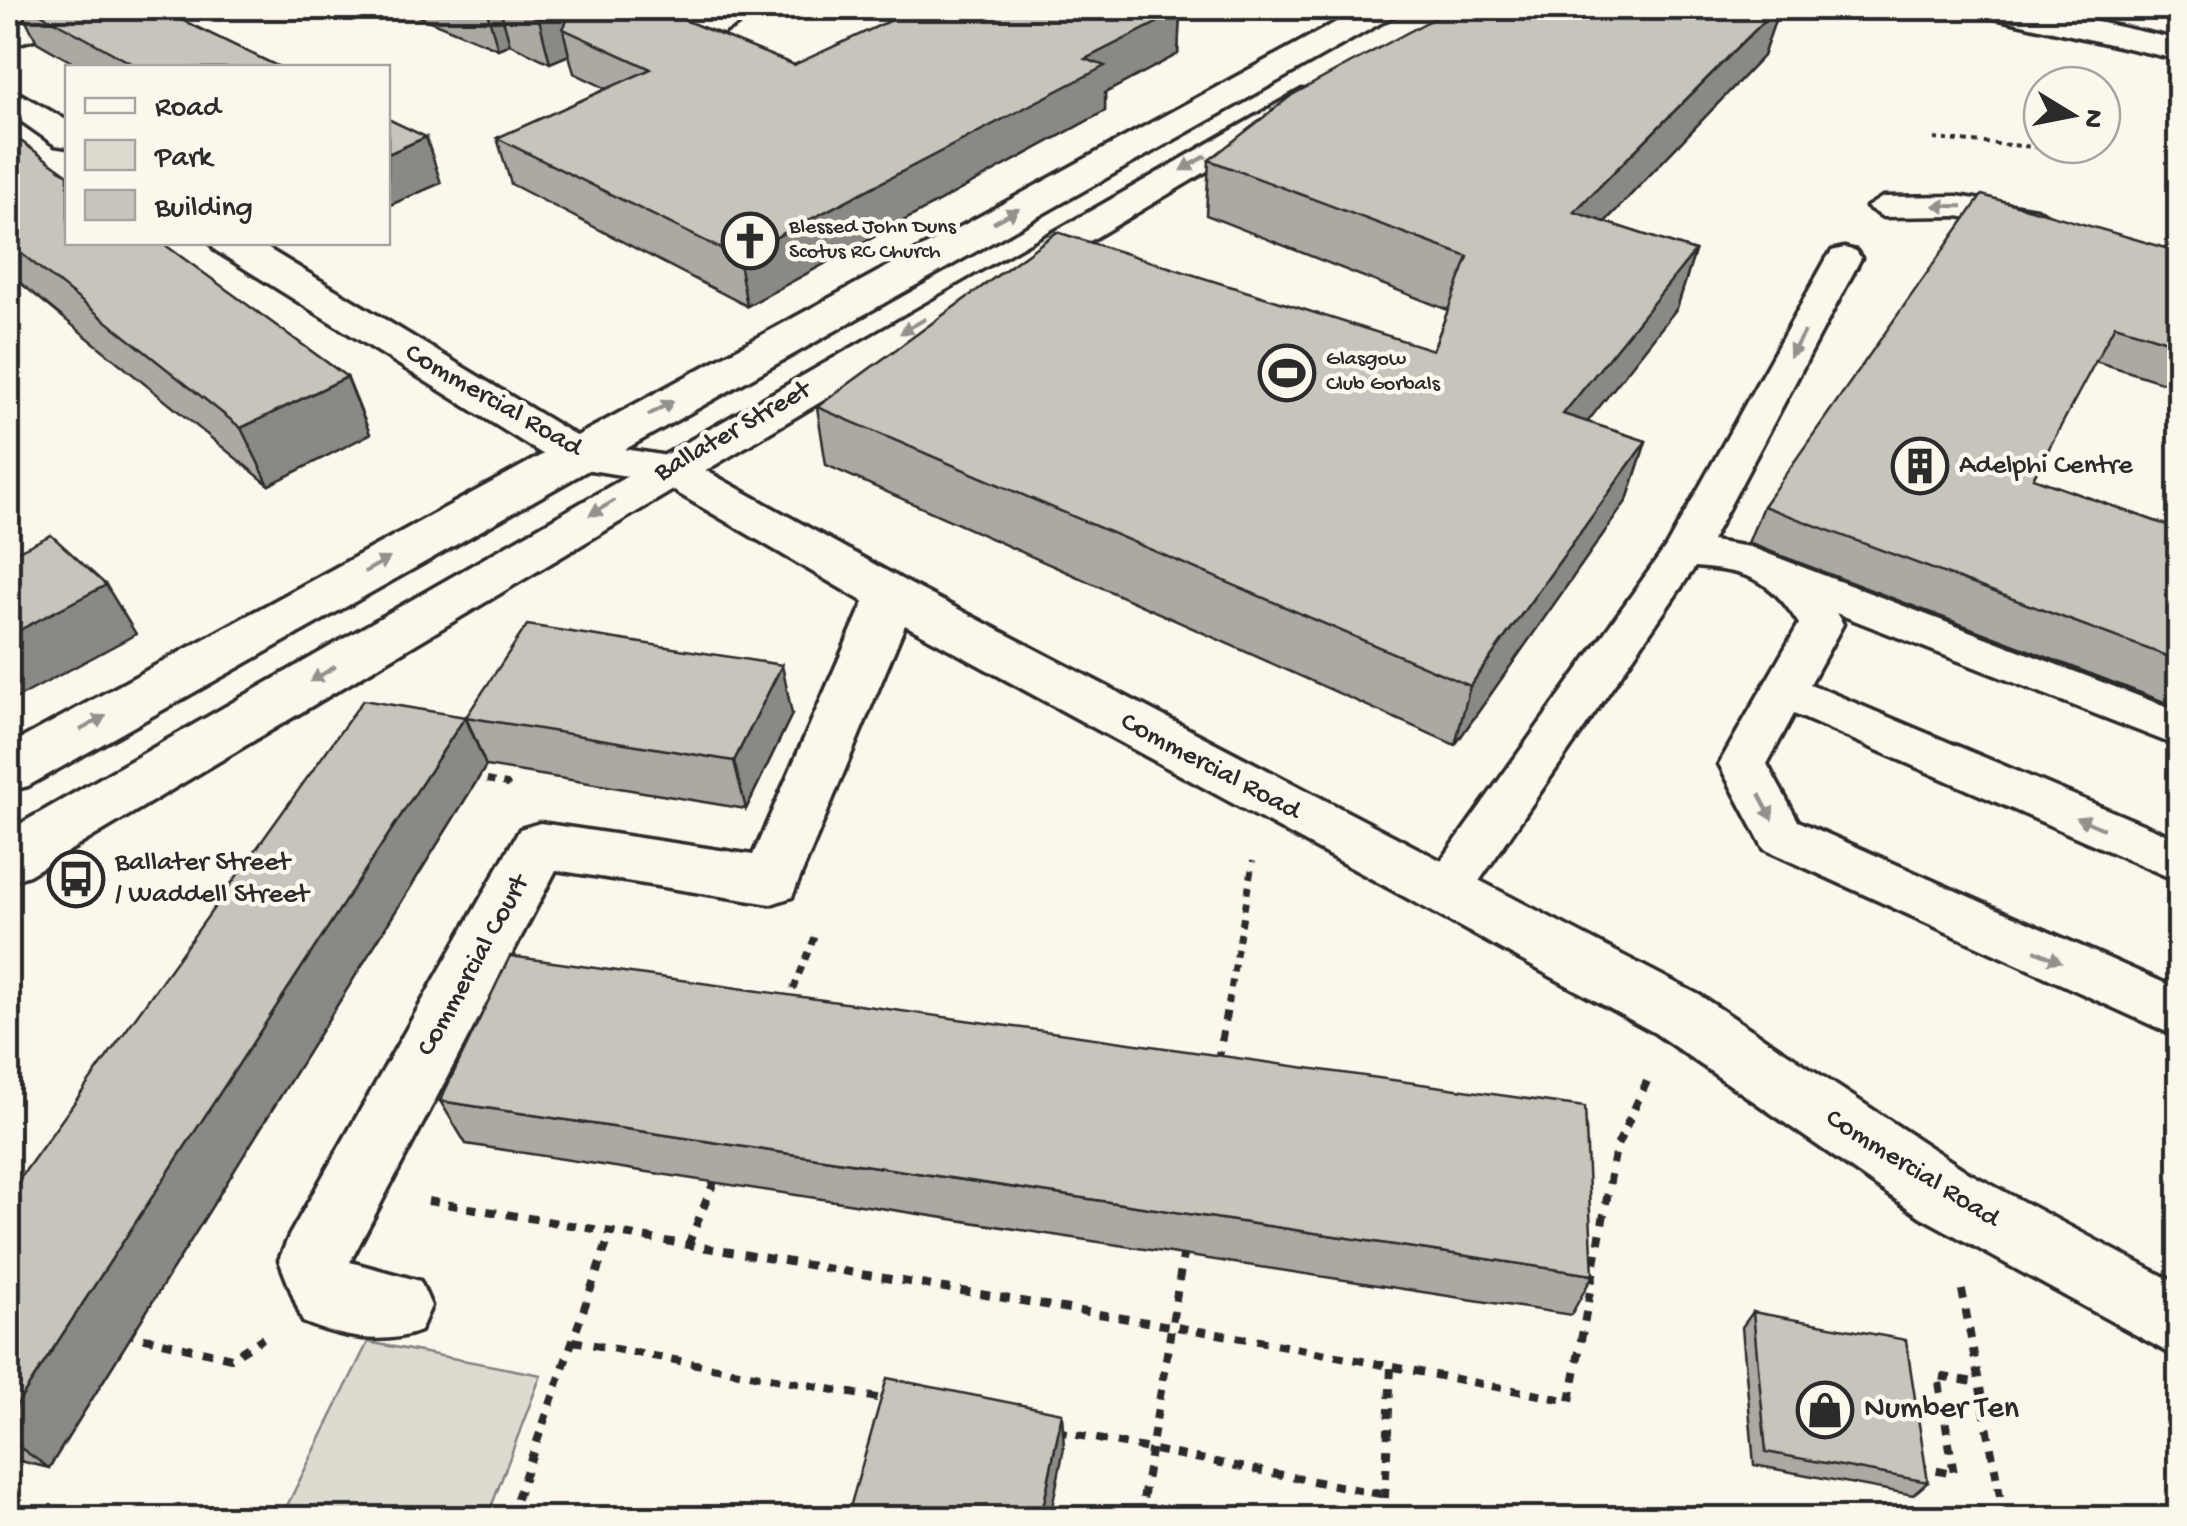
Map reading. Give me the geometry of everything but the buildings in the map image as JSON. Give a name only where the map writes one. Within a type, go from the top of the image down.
[{"type":"main road","points":[[8,36],[111,8]]},
{"type":"main road","points":[[1993,8],[2180,50]]},
{"type":"main road","name":"Ballater Street","points":[[8,771],[576,455],[1400,20]]},
{"type":"main road","name":"Ballater Street","points":[[8,859],[669,469],[1400,20]]},
{"type":"main road","points":[[8,97],[65,135]]},
{"type":"main road","name":"Commercial Road","points":[[233,245],[576,455],[669,469],[892,596],[1677,1014],[1944,1195],[2180,1324]]},
{"type":"main road","points":[[771,880],[892,596]]},
{"type":"main road","name":"Commercial Court","points":[[328,1296],[314,1260],[540,845],[771,880]]},
{"type":"main road","points":[[328,1296],[395,1306]]},
{"type":"lane","points":[[678,8],[723,25]]},
{"type":"lane","points":[[1883,207],[1957,206],[2066,227]]},
{"type":"lane","points":[[1444,892],[1684,552],[1844,258]]},
{"type":"lane","points":[[1684,552],[1735,557],[2180,730]]},
{"type":"lane","points":[[1793,580],[1821,624],[1743,764],[1781,836],[2180,1015]]},
{"type":"lane","points":[[1784,691],[2180,862]]},
{"type":"path","points":[[1934,140],[2022,146]]},
{"type":"path","points":[[451,774],[507,784],[540,845]]},
{"type":"path","points":[[1216,1070],[1265,796]]},
{"type":"path","points":[[771,880],[815,936],[785,1009]]},
{"type":"path","points":[[352,1188],[1170,1326],[1570,1401],[1616,1148],[1677,1014]]},
{"type":"path","points":[[688,1245],[718,1172]]},
{"type":"path","points":[[1944,1195],[2004,1518]]},
{"type":"path","points":[[510,1518],[611,1232]]},
{"type":"path","points":[[1140,1518],[1184,1247]]},
{"type":"path","points":[[118,1331],[231,1358],[328,1296]]},
{"type":"path","points":[[573,1341],[900,1402]]},
{"type":"path","points":[[1384,1518],[1391,1366]]},
{"type":"path","points":[[1908,1465],[1954,1474],[1938,1376],[1980,1383]]},
{"type":"path","points":[[1035,1427],[1385,1495]]},
{"type":"green space","points":[[368,1342],[541,1375],[487,1518],[281,1518]]},
{"type":"place","name":"Blessed John Duns Scotus RC Church","points":[[750,241]]},
{"type":"place","name":"Glasgow Club Gorbals","points":[[1287,373]]},
{"type":"place","name":"Adelphi Centre","points":[[1920,466]]},
{"type":"place","name":"Ballater Street / Waddell Street","points":[[76,879]]},
{"type":"place","name":"Number Ten","points":[[1825,1410]]}]
